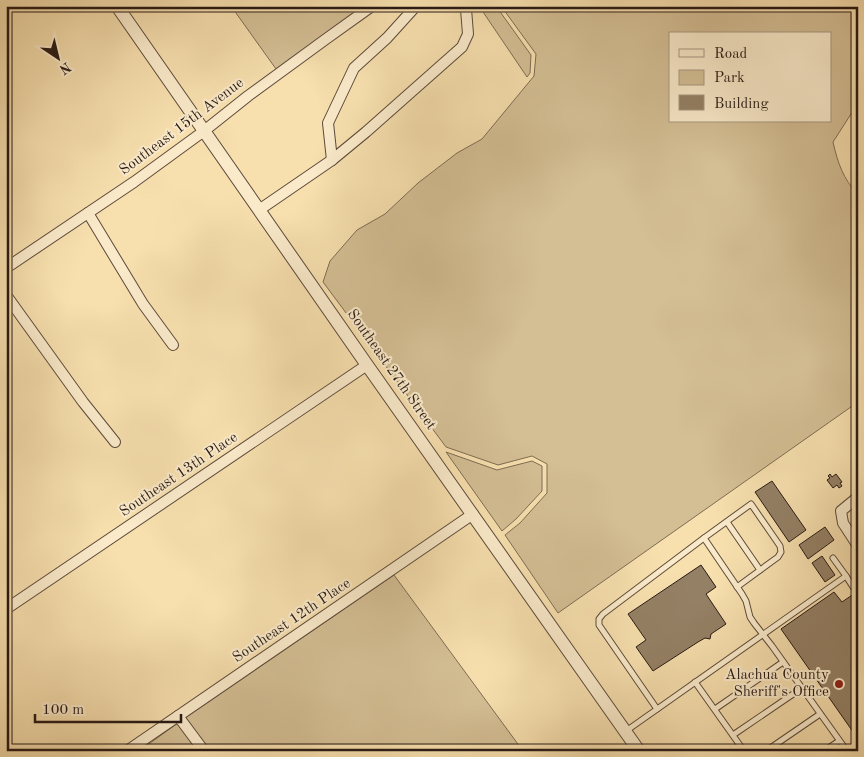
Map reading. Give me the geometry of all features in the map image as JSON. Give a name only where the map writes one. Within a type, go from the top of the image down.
[{"type":"street","name":"Southeast 27th Street","points":[[117,6],[639,751]]},
{"type":"street","name":"Southeast 15th Avenue","points":[[6,268],[204,132],[248,96],[372,6]]},
{"type":"street","points":[[332,160],[328,123],[354,68],[387,38],[416,6]]},
{"type":"street","points":[[259,210],[332,160],[462,47],[468,34],[466,9],[464,6]]},
{"type":"street","points":[[88,213],[143,304],[173,345]]},
{"type":"street","points":[[6,295],[83,402],[115,442]]},
{"type":"street","name":"Southeast 13th Place","points":[[6,609],[367,365]]},
{"type":"street","points":[[858,497],[841,510],[843,523],[858,546]]},
{"type":"street","name":"Southeast 12th Place","points":[[127,751],[473,514]]},
{"type":"street","points":[[178,716],[204,751]]},
{"type":"lane","points":[[657,709],[599,625],[599,619],[603,614],[751,504],[780,546],[781,552],[778,557],[737,587]]},
{"type":"lane","points":[[726,522],[760,570]]},
{"type":"lane","points":[[704,538],[746,601],[750,617],[847,751]]},
{"type":"lane","points":[[833,558],[853,587],[858,583]]},
{"type":"lane","points":[[625,731],[846,576]]},
{"type":"lane","points":[[715,709],[783,662]]},
{"type":"lane","points":[[695,682],[744,751]]},
{"type":"lane","points":[[733,735],[802,688]]},
{"type":"lane","points":[[766,751],[820,714]]},
{"type":"lane","points":[[824,751],[839,740]]},
{"type":"green space","points":[[231,6],[364,6],[276,69]]},
{"type":"green space","points":[[479,6],[496,6],[531,55],[530,73],[527,77]]},
{"type":"green space","points":[[501,6],[858,6],[858,108],[851,114],[833,142],[848,183],[858,195],[858,402],[558,613],[505,535],[520,523],[547,493],[547,464],[532,456],[498,465],[446,447],[323,282],[330,261],[357,230],[385,214],[418,183],[457,153],[482,139],[534,76],[536,54]]},
{"type":"green space","points":[[446,452],[497,470],[532,461],[542,466],[542,491],[502,531]]},
{"type":"green space","points":[[394,575],[523,751],[209,751],[185,718]]},
{"type":"green space","points":[[178,723],[199,751],[139,751]]},
{"type":"building","points":[[830,474],[832,477],[836,474],[842,482],[840,483],[842,486],[839,488],[837,485],[833,488],[827,480],[830,478],[828,476]]},
{"type":"building","points":[[772,481],[806,530],[789,542],[755,492]]},
{"type":"building","points":[[825,527],[834,540],[808,559],[799,545]]},
{"type":"building","points":[[822,556],[835,575],[825,582],[812,563]]},
{"type":"building","points":[[701,565],[716,587],[706,594],[726,624],[711,634],[710,639],[705,638],[653,671],[636,647],[646,640],[628,614]]},
{"type":"building","name":"Alachua County Sheriff's Office","points":[[858,591],[858,739],[781,629],[834,592],[842,602]]},
{"type":"place","name":"Alachua County Sheriff's Office","points":[[839,684]]}]
